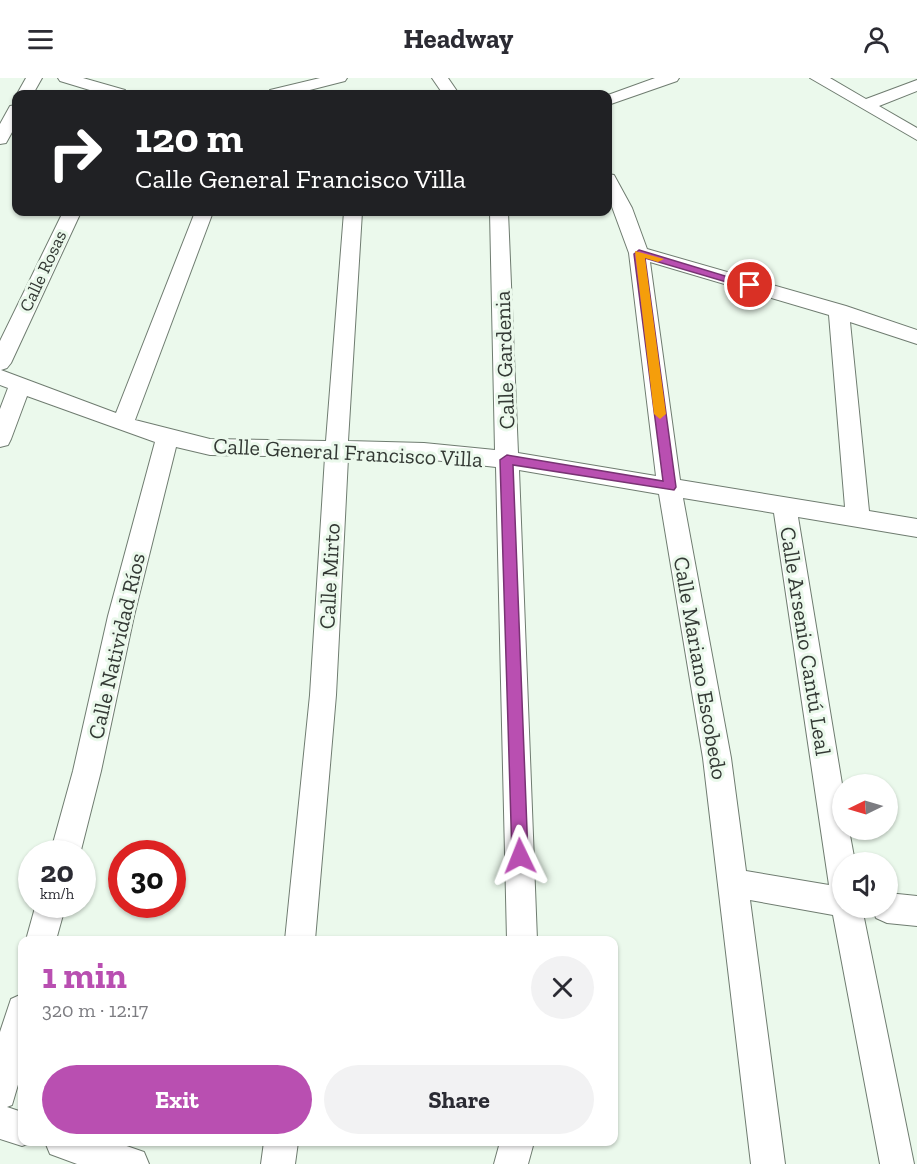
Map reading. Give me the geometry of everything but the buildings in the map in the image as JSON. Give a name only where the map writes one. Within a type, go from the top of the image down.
[{"type":"street","points":[[66,78],[106,90]]},
{"type":"street","points":[[292,90],[339,78]]},
{"type":"street","points":[[612,99],[672,78]]},
{"type":"street","points":[[818,78],[917,135]]},
{"type":"street","points":[[866,105],[917,85]]},
{"type":"street","points":[[0,139],[12,117]]},
{"type":"street","name":"Calle Mariano Escobedo","points":[[612,187],[623,208],[639,254],[669,487],[701,656],[735,882],[768,1164]]},
{"type":"street","name":"Calle Rosas","points":[[0,363],[70,216]]},
{"type":"street","points":[[123,423],[202,216]]},
{"type":"street","name":"Calle Mirto","points":[[300,936],[323,695],[336,449],[353,216]]},
{"type":"street","name":"Calle Gardenia","points":[[499,216],[522,936]]},
{"type":"street","points":[[639,254],[839,311],[917,337]]},
{"type":"street","points":[[839,311],[858,519]]},
{"type":"street","points":[[0,439],[10,381]]},
{"type":"street","name":"Calle General Francisco Villa","points":[[10,381],[167,438],[210,447],[424,451],[507,460],[917,528]]},
{"type":"street","name":"Calle Natividad Ríos","points":[[69,840],[87,771],[121,616],[167,438]]},
{"type":"street","name":"Calle Arsenio Cantú Leal","points":[[785,507],[838,852]]},
{"type":"street","points":[[735,882],[832,900]]},
{"type":"street","points":[[898,909],[917,911]]},
{"type":"street","points":[[42,936],[47,918]]},
{"type":"street","points":[[849,918],[897,1164]]},
{"type":"street","points":[[0,1093],[18,1025]]},
{"type":"street","points":[[0,1122],[18,1128]]},
{"type":"street","points":[[75,1146],[132,1164]]},
{"type":"street","points":[[278,1164],[280,1146]]},
{"type":"street","points":[[511,1164],[516,1146]]},
{"type":"slow traffic","points":[[658,259],[639,254],[660,414]]},
{"type":"route","points":[[520,856],[507,460],[669,487],[639,254],[750,285]]}]
